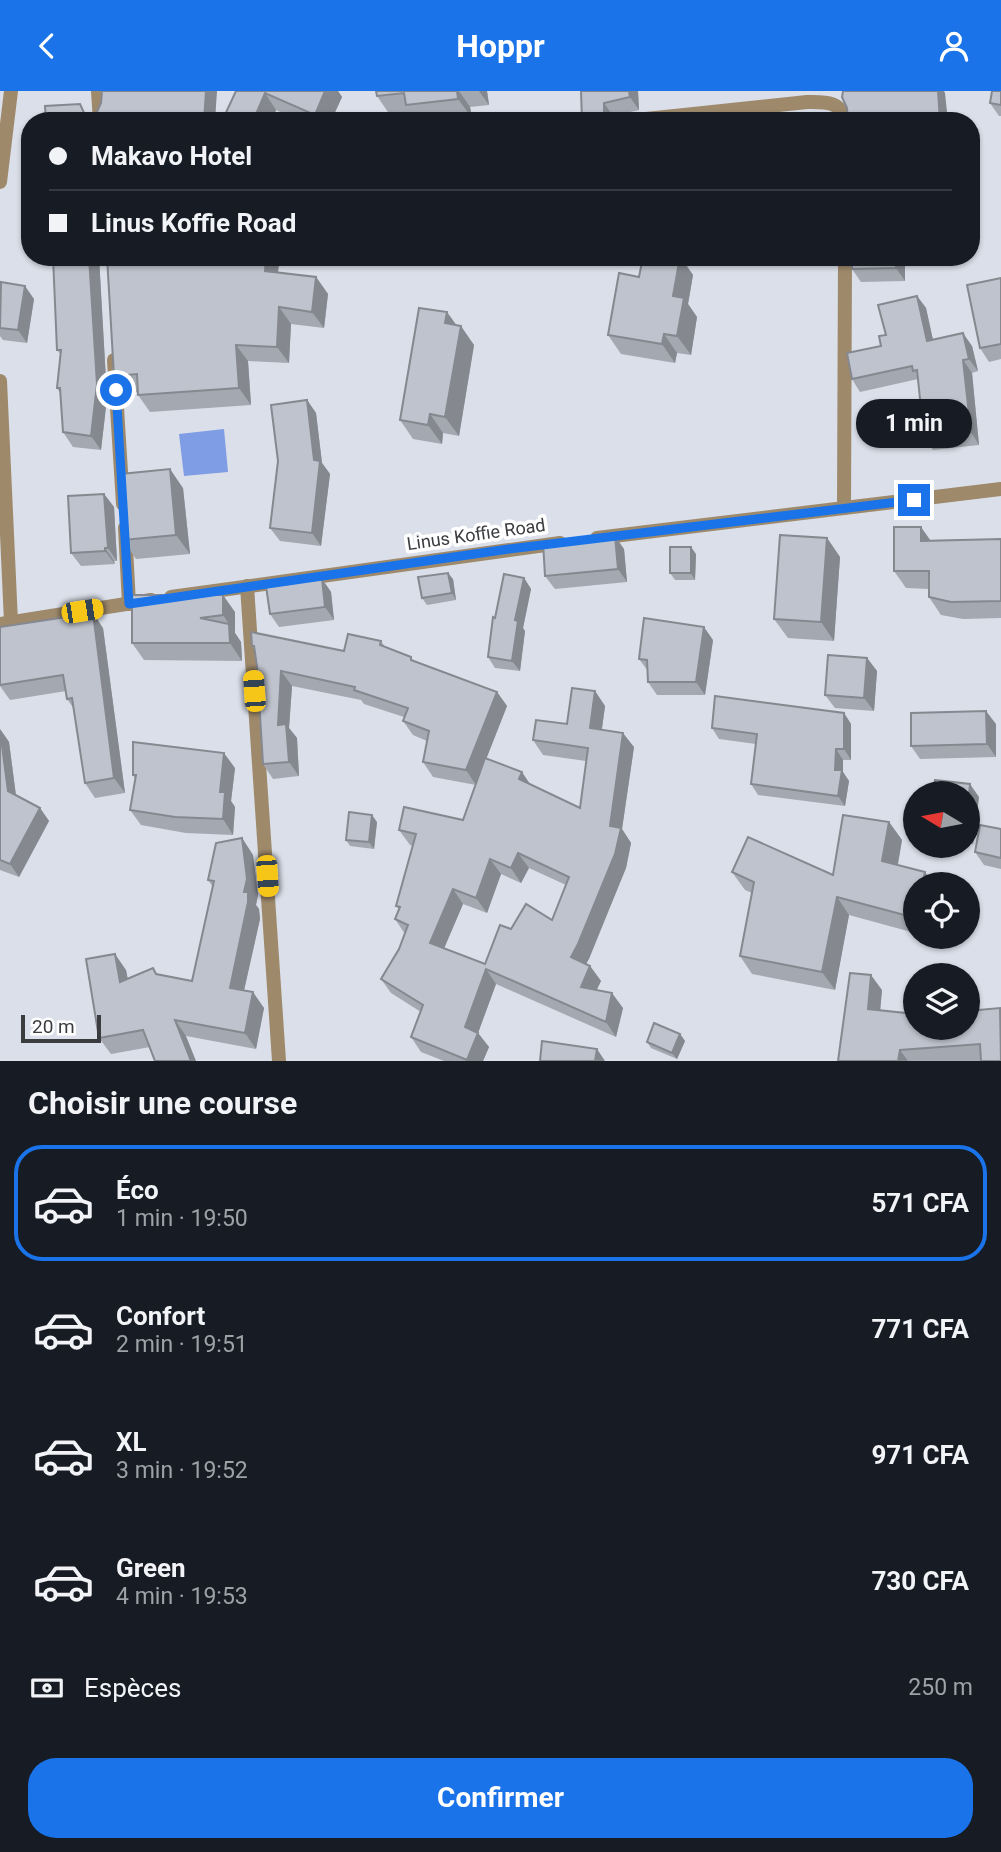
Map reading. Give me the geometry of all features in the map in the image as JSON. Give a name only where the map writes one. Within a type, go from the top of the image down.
[{"type":"street","points":[[0,182],[11,91]]},
{"type":"street","points":[[98,91],[99,112]]},
{"type":"street","points":[[717,112],[828,102],[843,112]]},
{"type":"street","points":[[844,509],[845,266]]},
{"type":"street","points":[[113,340],[129,604]]},
{"type":"street","points":[[0,381],[6,623]]},
{"type":"street","name":"Linus Koffie Road","points":[[6,623],[509,549],[1001,489]]},
{"type":"street","points":[[247,586],[279,1061]]},
{"type":"water","points":[[224,429],[228,472],[184,476],[179,434]]},
{"type":"building","points":[[102,91],[206,91],[205,112],[97,112]]},
{"type":"building","points":[[236,91],[325,91],[316,112],[308,112],[265,93],[257,112],[226,112]]},
{"type":"building","points":[[376,91],[457,91],[458,99],[406,105],[404,93],[377,96]]},
{"type":"building","points":[[581,91],[629,91],[630,97],[604,103],[604,112],[582,112]]},
{"type":"building","points":[[843,91],[938,91],[939,112],[847,112],[842,97]]},
{"type":"building","points":[[992,91],[1001,91],[1001,105],[990,103]]},
{"type":"building","points":[[80,104],[84,112],[45,112],[45,106]]},
{"type":"building","points":[[53,266],[90,266],[97,384],[91,436],[63,432],[60,388],[57,388],[61,350],[57,350]]},
{"type":"building","points":[[108,266],[265,266],[265,271],[316,277],[312,312],[279,307],[277,347],[236,345],[239,388],[138,395],[137,374],[114,376]]},
{"type":"building","points":[[641,266],[678,266],[673,296],[684,298],[677,336],[664,334],[662,344],[608,335],[619,273],[639,277]]},
{"type":"building","points":[[852,266],[896,266],[896,268],[852,269]]},
{"type":"building","points":[[1001,278],[1001,344],[980,348],[967,285]]},
{"type":"building","points":[[1,282],[25,286],[18,330],[0,328]]},
{"type":"building","points":[[917,296],[927,341],[963,333],[969,359],[963,360],[971,432],[924,437],[917,370],[913,371],[912,366],[852,379],[847,353],[881,346],[879,336],[886,335],[878,305]]},
{"type":"building","points":[[419,308],[447,312],[445,323],[461,326],[445,417],[430,414],[428,425],[400,420]]},
{"type":"building","points":[[307,400],[314,460],[320,461],[312,533],[270,528],[278,461],[271,405]]},
{"type":"building","points":[[170,469],[176,535],[123,540],[119,487],[122,487],[121,474]]},
{"type":"building","points":[[104,494],[108,548],[105,548],[105,551],[71,553],[68,496]]},
{"type":"building","points":[[894,527],[921,527],[921,541],[1001,539],[1001,601],[951,602],[929,597],[929,571],[894,571]]},
{"type":"building","points":[[780,535],[827,538],[821,622],[774,619]]},
{"type":"building","points":[[615,536],[618,569],[545,576],[543,542]]},
{"type":"building","points":[[670,547],[691,547],[691,573],[670,573]]},
{"type":"building","points":[[448,573],[452,593],[422,598],[418,577]]},
{"type":"building","points":[[504,574],[524,578],[515,620],[518,621],[512,661],[488,657],[493,617],[495,618]]},
{"type":"building","points":[[322,579],[325,607],[270,614],[266,586]]},
{"type":"building","points":[[132,595],[223,595],[223,615],[200,618],[229,624],[230,643],[132,643]]},
{"type":"building","points":[[93,613],[114,778],[85,783],[72,698],[67,699],[63,675],[0,685],[0,627]]},
{"type":"building","points":[[644,618],[704,627],[696,682],[648,682],[647,660],[639,659]]},
{"type":"building","points":[[251,632],[344,651],[348,634],[381,641],[380,645],[411,657],[411,660],[497,692],[466,770],[423,762],[429,731],[403,721],[408,708],[354,690],[355,687],[281,671],[278,725],[286,724],[289,762],[263,764],[257,666]]},
{"type":"building","points":[[828,655],[867,658],[864,698],[825,695]]},
{"type":"building","points":[[572,688],[595,691],[590,728],[623,733],[610,826],[621,828],[615,854],[571,957],[590,966],[581,987],[612,993],[606,1022],[486,969],[465,1027],[478,1033],[467,1060],[411,1037],[423,1005],[381,979],[399,949],[408,925],[395,919],[400,907],[396,906],[416,834],[399,830],[404,807],[463,820],[485,758],[522,772],[519,779],[580,808],[588,748],[533,740],[536,720],[567,724]],"holes":[[[518,853],[569,877],[552,920],[526,904],[511,929],[500,925],[485,964],[430,943],[453,889],[476,898],[490,859],[511,868]]]},
{"type":"building","points":[[715,696],[844,713],[844,749],[836,749],[835,770],[842,770],[838,796],[751,784],[757,734],[712,728]]},
{"type":"building","points":[[986,711],[987,744],[911,746],[911,713]]},
{"type":"building","points":[[0,731],[8,791],[40,808],[10,864],[0,860]]},
{"type":"building","points":[[133,742],[224,753],[220,792],[225,792],[223,819],[175,817],[130,810],[136,775],[133,775]]},
{"type":"building","points":[[349,812],[372,815],[369,842],[346,840]]},
{"type":"building","points":[[843,815],[889,822],[882,861],[925,872],[903,872],[903,915],[837,897],[822,972],[740,956],[754,882],[732,872],[748,837],[833,875]]},
{"type":"building","points":[[980,825],[1001,829],[1001,858],[980,853]]},
{"type":"building","points":[[242,838],[247,879],[244,892],[248,892],[248,902],[230,988],[253,992],[245,1033],[175,1020],[191,1061],[155,1061],[143,1030],[99,1038],[86,959],[115,954],[120,982],[153,968],[156,974],[192,981],[214,881],[208,880],[216,843]]},
{"type":"building","points":[[850,973],[871,975],[868,1009],[903,1013],[903,1040],[980,1040],[980,1010],[1000,1008],[1001,1061],[981,1061],[980,1044],[900,1050],[898,1061],[838,1061]]},
{"type":"building","points":[[654,1023],[680,1034],[672,1053],[647,1042]]},
{"type":"building","points":[[542,1041],[597,1049],[595,1061],[540,1061]]},
{"type":"route","points":[[116,390],[129,604],[509,549],[914,500]]}]
